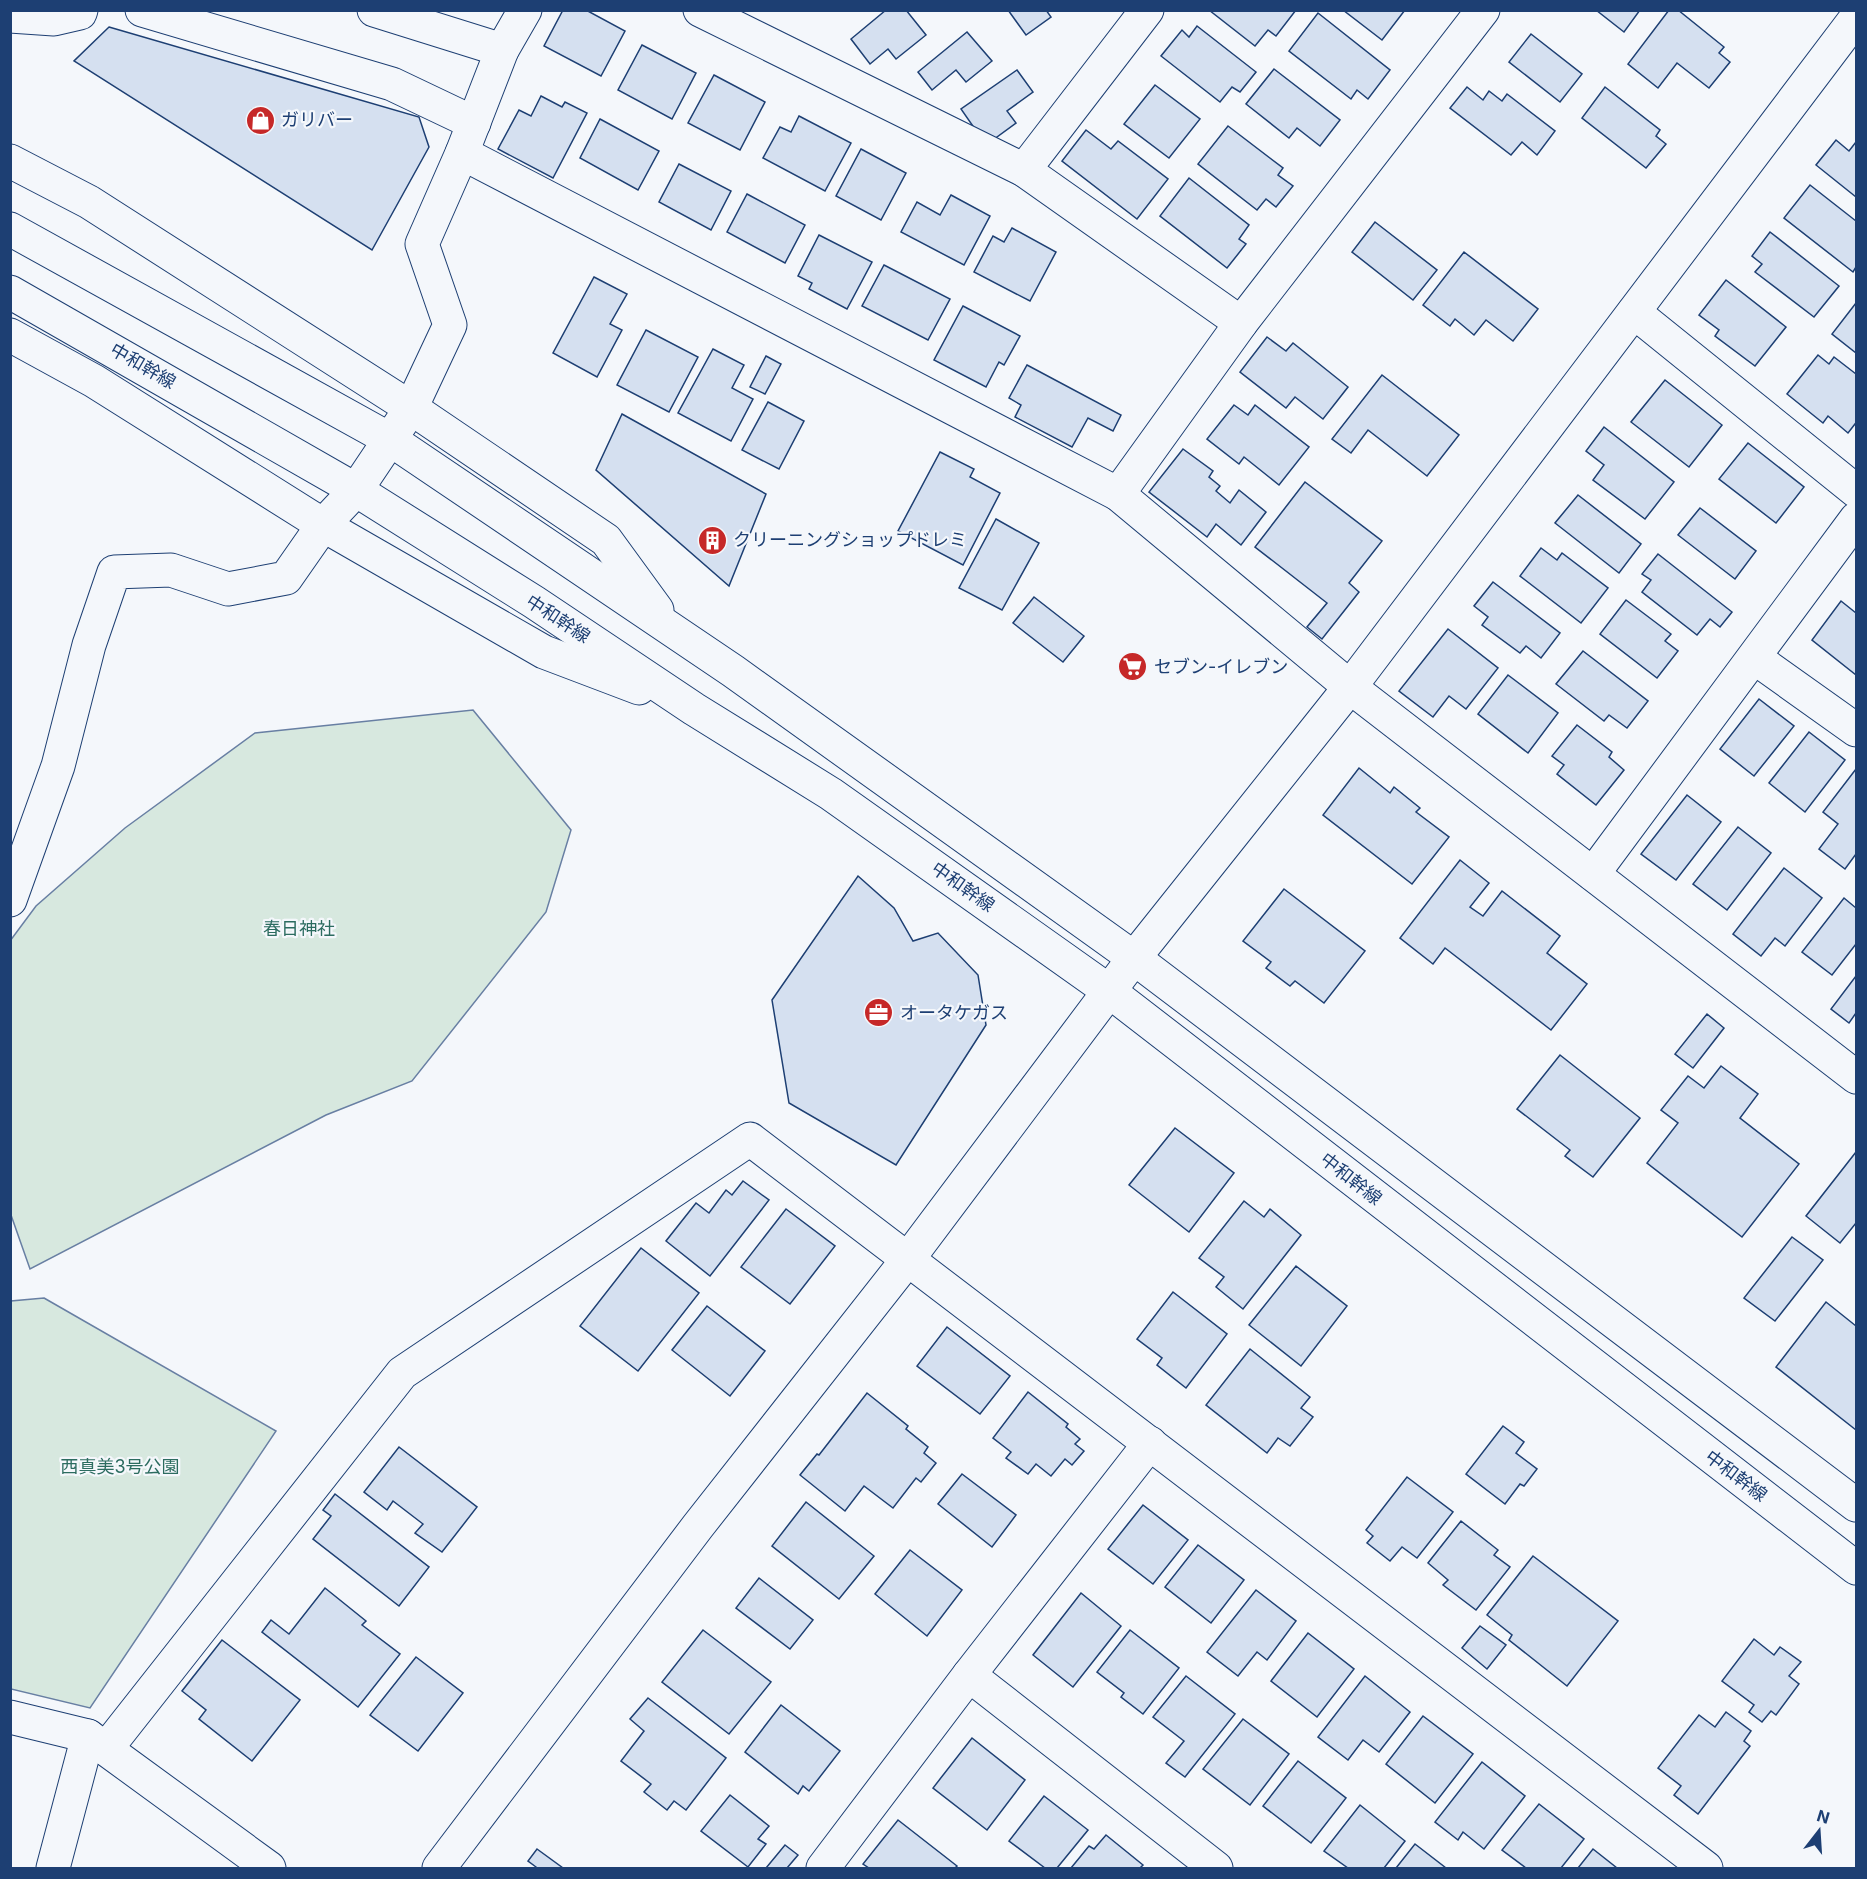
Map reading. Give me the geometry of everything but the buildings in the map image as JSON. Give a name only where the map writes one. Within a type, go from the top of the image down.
[{"type":"street","points":[[10,16],[54,19],[80,13],[81,10]]},
{"type":"street","points":[[142,10],[392,84],[474,123]]},
{"type":"street","points":[[374,10],[502,50]]},
{"type":"street","points":[[10,900],[58,766],[89,645],[114,572],[171,570],[228,589],[286,578],[323,525],[356,490],[411,408],[450,325],[422,244],[462,153],[502,50],[525,10]]},
{"type":"street","points":[[700,10],[1024,170],[1241,323]]},
{"type":"street","points":[[1024,170],[1147,10]]},
{"type":"street","points":[[1118,494],[1241,323],[1483,10]]},
{"type":"street","points":[[439,1869],[698,1526],[908,1259],[1134,958],[1350,687],[1857,18]]},
{"type":"street","points":[[462,153],[1118,494],[1350,687],[1857,1077]]},
{"type":"street","points":[[10,161],[89,202],[411,408],[606,540],[669,628]]},
{"type":"street","points":[[10,229],[391,440],[743,678],[1134,958],[1857,1505]]},
{"type":"street","name":"中和幹線","points":[[10,292],[356,490],[534,602],[694,709],[831,794],[1109,991],[1857,1568]]},
{"type":"street","points":[[1634,312],[1857,491]]},
{"type":"street","points":[[10,335],[94,381],[323,525],[544,652],[694,709]]},
{"type":"street","points":[[1593,874],[1857,519]]},
{"type":"street","points":[[1755,658],[1857,730]]},
{"type":"street","points":[[53,1869],[97,1743],[402,1373],[750,1139],[1150,1443],[1693,1865]]},
{"type":"street","points":[[823,1869],[969,1675],[1150,1443]]},
{"type":"street","points":[[969,1675],[1216,1869]]},
{"type":"street","points":[[10,1717],[97,1743],[269,1869]]},
{"type":"green space","name":"春日神社","points":[[473,710],[571,830],[546,912],[412,1081],[326,1115],[30,1269],[11,1215],[10,941],[36,906],[125,828],[255,733]]},
{"type":"green space","name":"西真美3号公園","points":[[44,1298],[276,1431],[90,1708],[11,1689],[11,1301]]},
{"type":"place","name":"ガリバー","points":[[260,120]]},
{"type":"place","name":"クリーニングショップドレミ","points":[[712,540]]},
{"type":"place","name":"セブン-イレブン","points":[[1133,667]]},
{"type":"place","name":"オータケガス","points":[[879,1013]]}]
